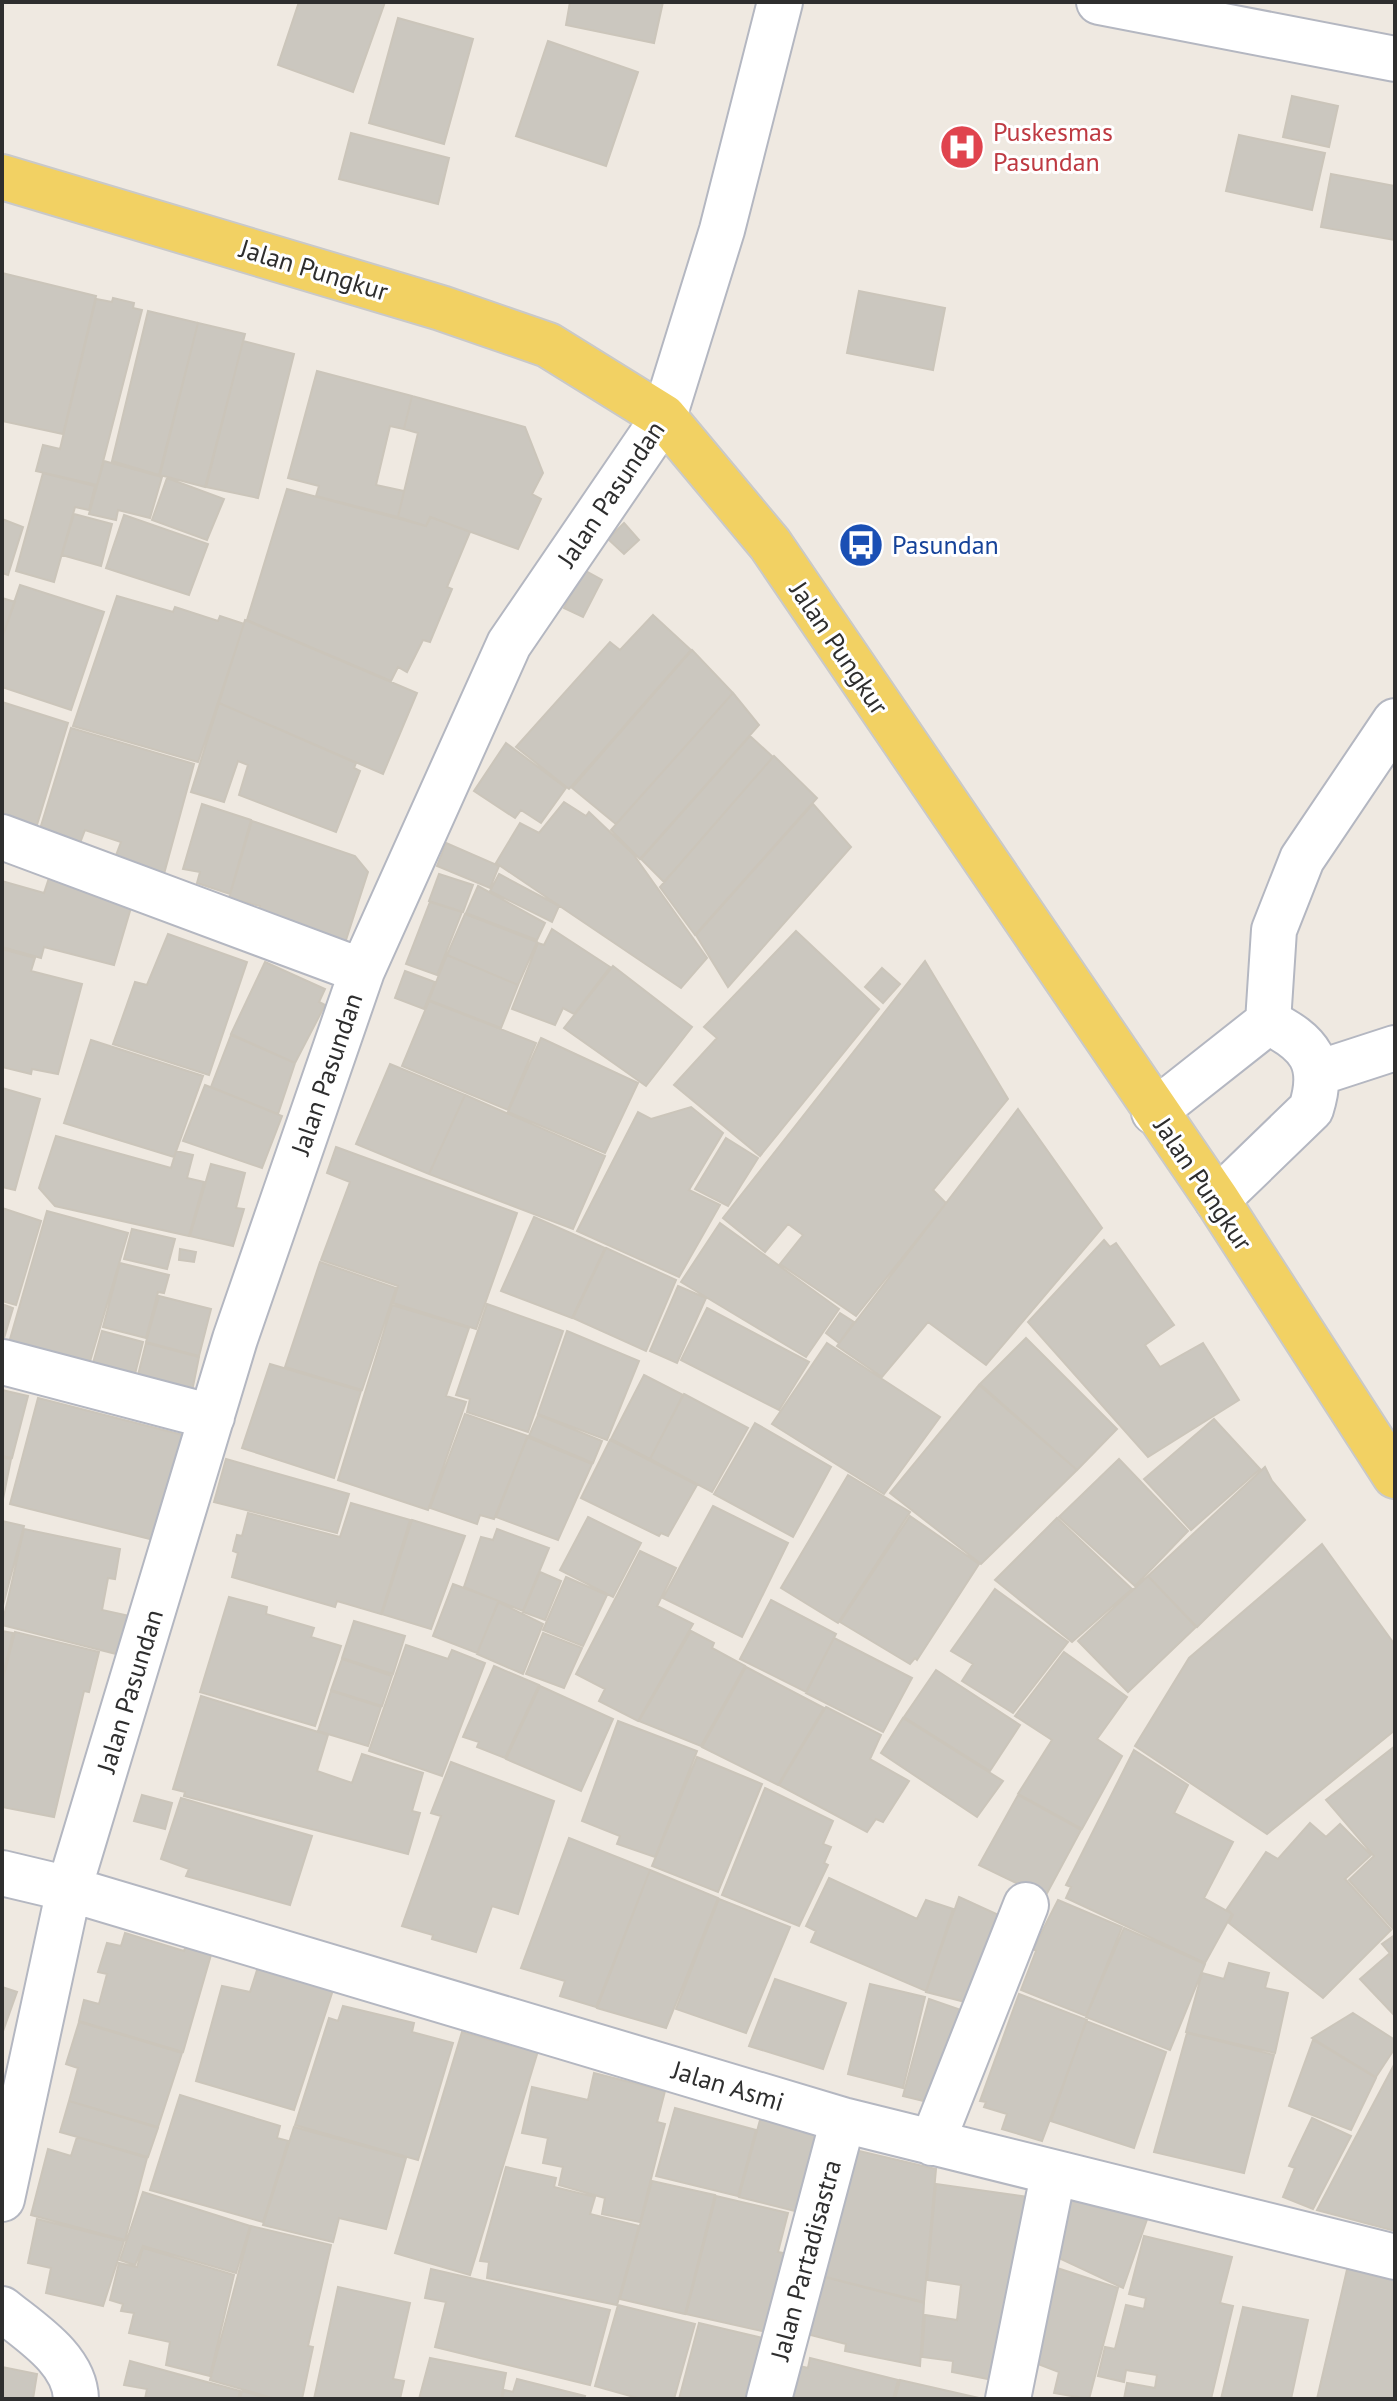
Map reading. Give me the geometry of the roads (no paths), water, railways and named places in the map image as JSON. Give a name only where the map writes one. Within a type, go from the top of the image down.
[{"type":"main road","name":"Jalan Pungkur","points":[[2,177],[441,308],[548,345],[664,417],[770,544],[1154,1112],[1217,1200],[1395,1476]]},
{"type":"street","name":"Jalan Pasundan","points":[[2,2199],[69,1889],[235,1339],[362,971],[509,644],[664,417],[722,230],[780,2]]},
{"type":"street","points":[[1099,2],[1160,9],[1395,59]]},
{"type":"street","points":[[1154,1112],[1268,1022],[1274,930],[1302,859],[1395,721]]},
{"type":"street","points":[[2,837],[362,971]]},
{"type":"street","points":[[1217,1200],[1311,1109],[1318,1073],[1308,1050],[1294,1035],[1268,1022]]},
{"type":"street","points":[[1318,1073],[1395,1048]]},
{"type":"street","points":[[3,1362],[212,1417]]},
{"type":"street","name":"Jalan Asmi","points":[[2,1873],[69,1889],[843,2120],[1053,2175],[1395,2257]]},
{"type":"street","points":[[932,2143],[1026,1905]]},
{"type":"street","name":"Jalan Partadisastra","points":[[769,2399],[843,2120]]},
{"type":"street","points":[[1008,2399],[1053,2175]]},
{"type":"street","points":[[2,2309],[56,2355],[75,2386],[76,2399]]},
{"type":"place","name":"Puskesmas Pasundan","points":[[962,147]]},
{"type":"place","name":"Pasundan","points":[[861,545]]}]
